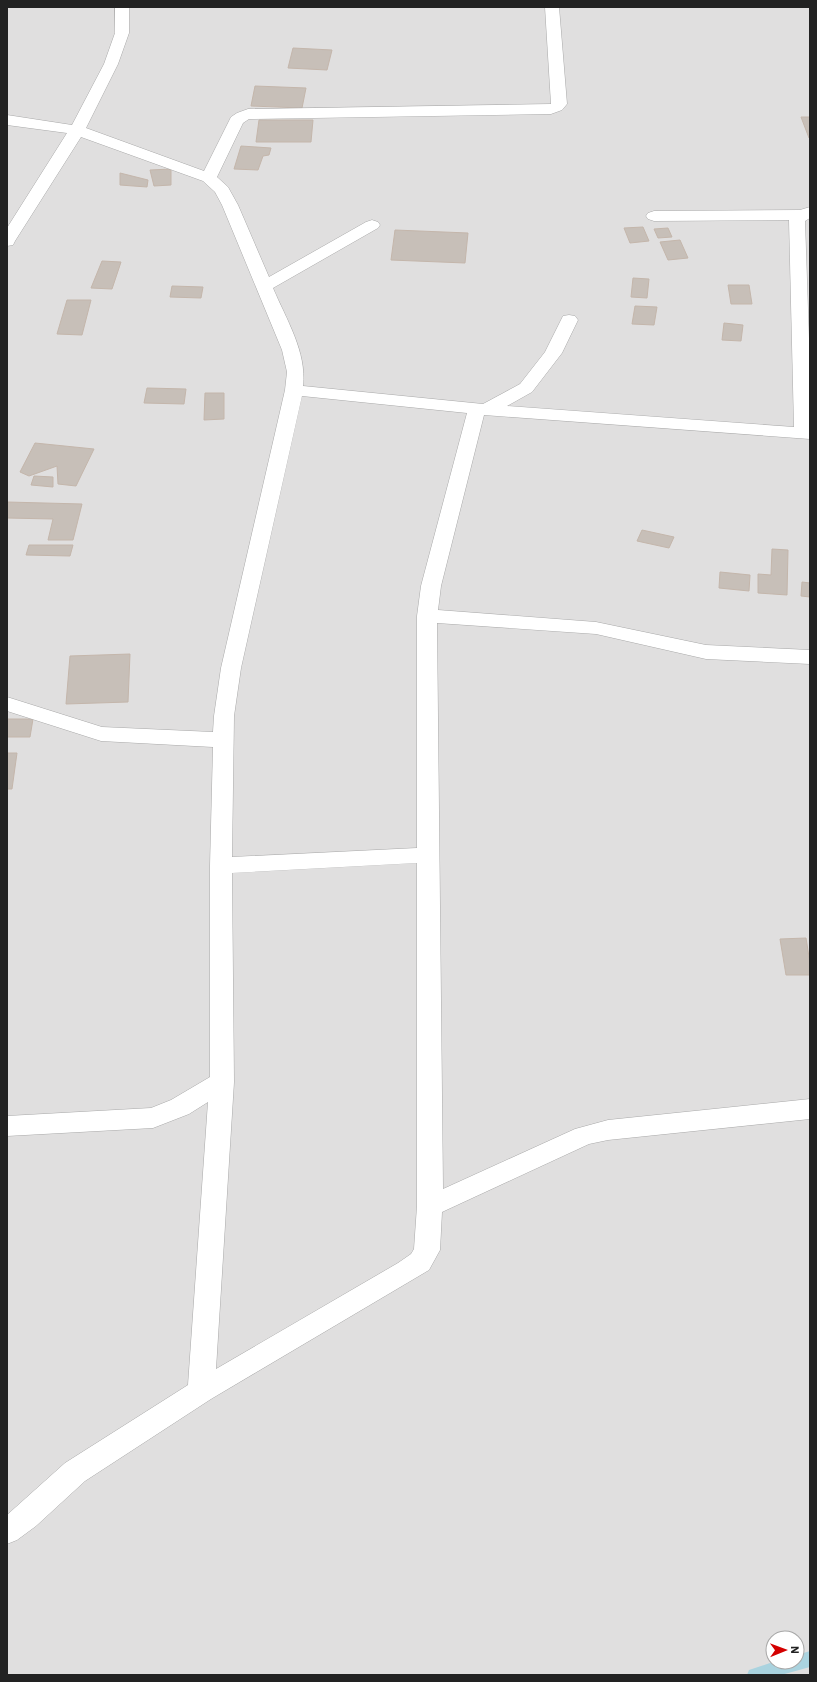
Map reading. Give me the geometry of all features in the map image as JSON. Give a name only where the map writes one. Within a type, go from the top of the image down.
[{"type":"street","points":[[7,241],[77,130],[111,64],[122,33],[122,7]]},
{"type":"street","points":[[209,178],[236,120],[248,114],[551,109],[557,107],[552,7]]},
{"type":"street","points":[[7,120],[77,130],[209,178],[222,190],[230,205],[291,350],[296,372],[294,390],[231,668],[224,716],[221,866],[222,1082],[201,1391]]},
{"type":"street","points":[[294,390],[481,410],[807,434],[797,220],[806,214]]},
{"type":"street","points":[[654,216],[806,214]]},
{"type":"street","points":[[265,286],[372,225]]},
{"type":"street","points":[[7,1531],[26,1517],[76,1472],[201,1391],[408,1271],[420,1262],[427,1250],[430,1206],[427,616],[432,586],[481,410],[526,388],[553,353],[569,320]]},
{"type":"street","points":[[427,616],[596,628],[706,652],[810,657]]},
{"type":"street","points":[[7,704],[101,734],[224,740]]},
{"type":"street","points":[[221,866],[429,855]]},
{"type":"street","points":[[7,1126],[153,1118],[180,1107],[222,1082]]},
{"type":"street","points":[[430,1206],[584,1136],[608,1130],[810,1109]]},
{"type":"shaded area","points":[[7,7],[810,7],[810,1675],[7,1675]]},
{"type":"building","points":[[293,48],[332,50],[327,70],[288,68]]},
{"type":"building","points":[[255,86],[306,88],[302,108],[251,106]]},
{"type":"building","points":[[801,117],[810,117],[810,138],[809,138]]},
{"type":"building","points":[[259,120],[313,120],[311,142],[256,142]]},
{"type":"building","points":[[241,146],[271,148],[269,155],[263,156],[258,170],[234,169]]},
{"type":"building","points":[[171,169],[171,185],[154,186],[150,170]]},
{"type":"building","points":[[120,173],[148,180],[147,187],[120,185]]},
{"type":"building","points":[[643,227],[649,241],[630,243],[624,228]]},
{"type":"building","points":[[668,228],[672,237],[658,238],[654,229]]},
{"type":"building","points":[[395,230],[468,233],[465,263],[391,260]]},
{"type":"building","points":[[680,240],[688,258],[668,260],[660,242]]},
{"type":"building","points":[[102,261],[121,262],[112,289],[91,288]]},
{"type":"building","points":[[633,278],[649,279],[647,298],[631,297]]},
{"type":"building","points":[[728,285],[749,285],[752,304],[731,304]]},
{"type":"building","points":[[172,286],[203,287],[201,298],[170,297]]},
{"type":"building","points":[[67,300],[91,300],[82,335],[57,334]]},
{"type":"building","points":[[635,306],[657,307],[654,325],[632,324]]},
{"type":"building","points":[[724,323],[743,325],[741,341],[722,340]]},
{"type":"building","points":[[147,388],[186,389],[184,404],[144,403]]},
{"type":"building","points":[[205,393],[224,393],[224,419],[204,420]]},
{"type":"building","points":[[35,443],[94,449],[76,486],[58,484],[57,466],[29,476],[20,472]]},
{"type":"building","points":[[34,476],[53,477],[53,487],[31,485]]},
{"type":"building","points":[[7,502],[82,504],[73,540],[48,540],[53,519],[7,518]]},
{"type":"building","points":[[642,530],[674,537],[669,548],[637,541]]},
{"type":"building","points":[[29,545],[73,545],[70,556],[26,555]]},
{"type":"building","points":[[772,549],[788,550],[787,595],[758,593],[758,574],[771,575]]},
{"type":"building","points":[[720,572],[750,575],[749,591],[719,588]]},
{"type":"building","points":[[802,582],[810,583],[810,597],[801,596]]},
{"type":"building","points":[[130,654],[128,702],[66,704],[70,656]]},
{"type":"building","points":[[7,719],[33,719],[30,737],[7,737]]},
{"type":"building","points":[[7,753],[17,753],[12,789],[7,789]]},
{"type":"building","points":[[806,938],[810,963],[810,975],[786,975],[780,939]]},
{"type":"waterway","points":[[755,1675],[810,1659]]}]
